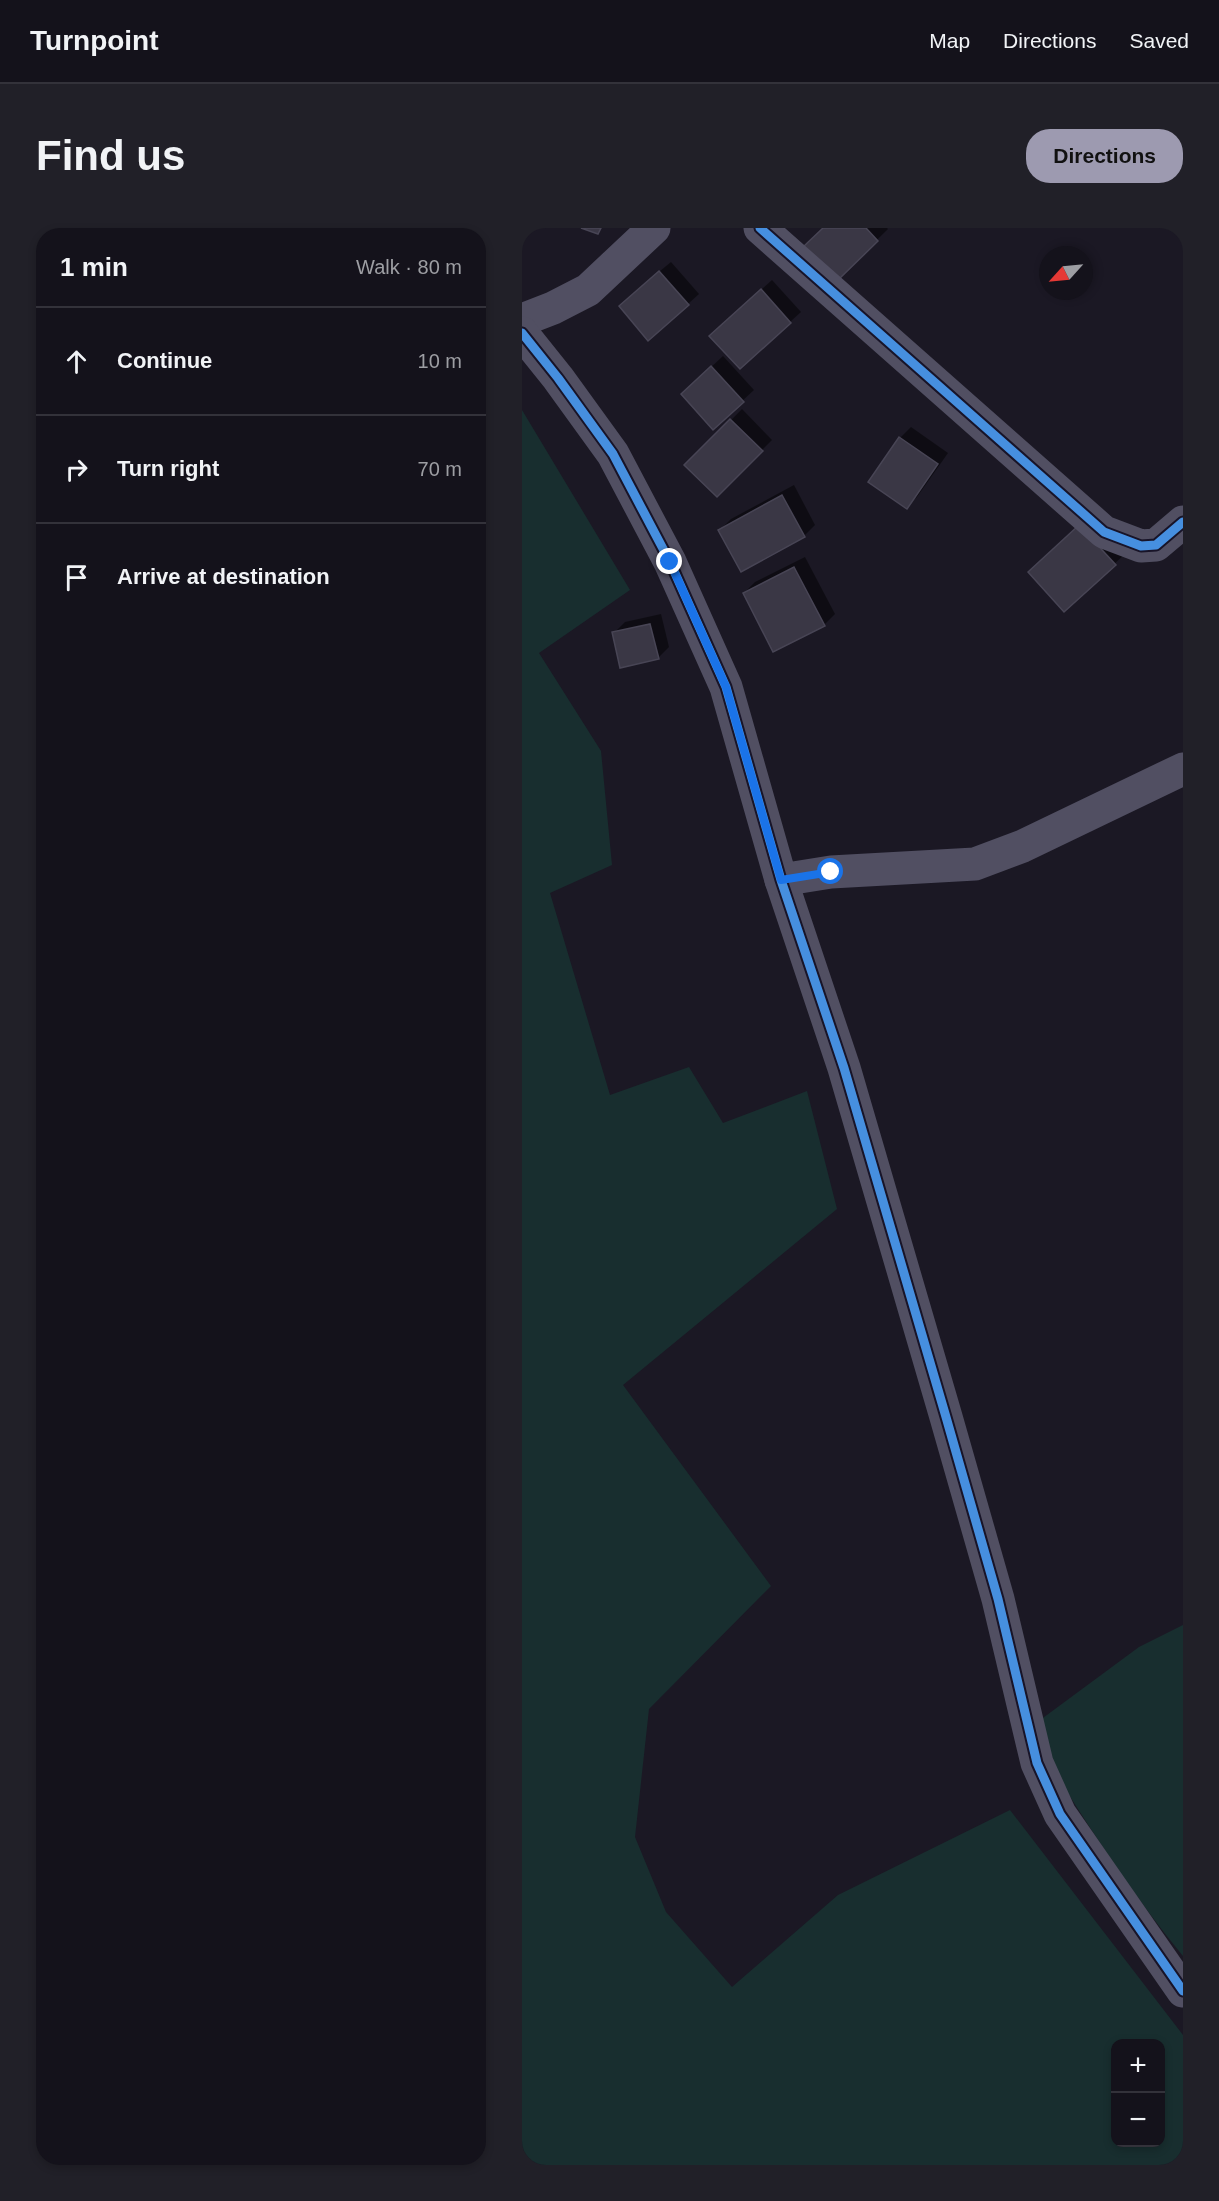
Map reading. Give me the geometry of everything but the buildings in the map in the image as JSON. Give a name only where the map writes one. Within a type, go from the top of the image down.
[{"type":"street","points":[[522,320],[553,308],[588,290],[654,228]]},
{"type":"street","points":[[760,228],[1104,532],[1141,546],[1156,545],[1183,522]]},
{"type":"street","points":[[522,333],[613,454],[670,562],[726,687],[781,880],[844,1068],[956,1451],[998,1599],[1037,1763],[1060,1814],[1183,1991]]},
{"type":"street","points":[[781,880],[831,872],[975,864],[1023,846],[1183,769]]},
{"type":"green space","points":[[522,410],[630,590],[539,653],[601,751],[612,865],[550,893],[610,1095],[689,1067],[723,1123],[807,1091],[837,1209],[623,1385],[771,1586],[649,1709],[635,1837],[666,1912],[732,1987],[838,1895],[1010,1810],[1183,2035],[1183,2165],[522,2165]]},
{"type":"green space","points":[[1183,1625],[1183,1956],[1121,1874],[1028,1729],[1139,1647]]},
{"type":"cycle path","points":[[760,228],[1104,532],[1141,546],[1156,545],[1183,522]]},
{"type":"cycle path","points":[[522,333],[613,454],[670,562],[726,687],[781,880],[844,1068],[946,1417],[998,1599],[1037,1763],[1060,1814],[1183,1991]]},
{"type":"route","points":[[670,562],[726,687],[781,880],[831,872]]}]
